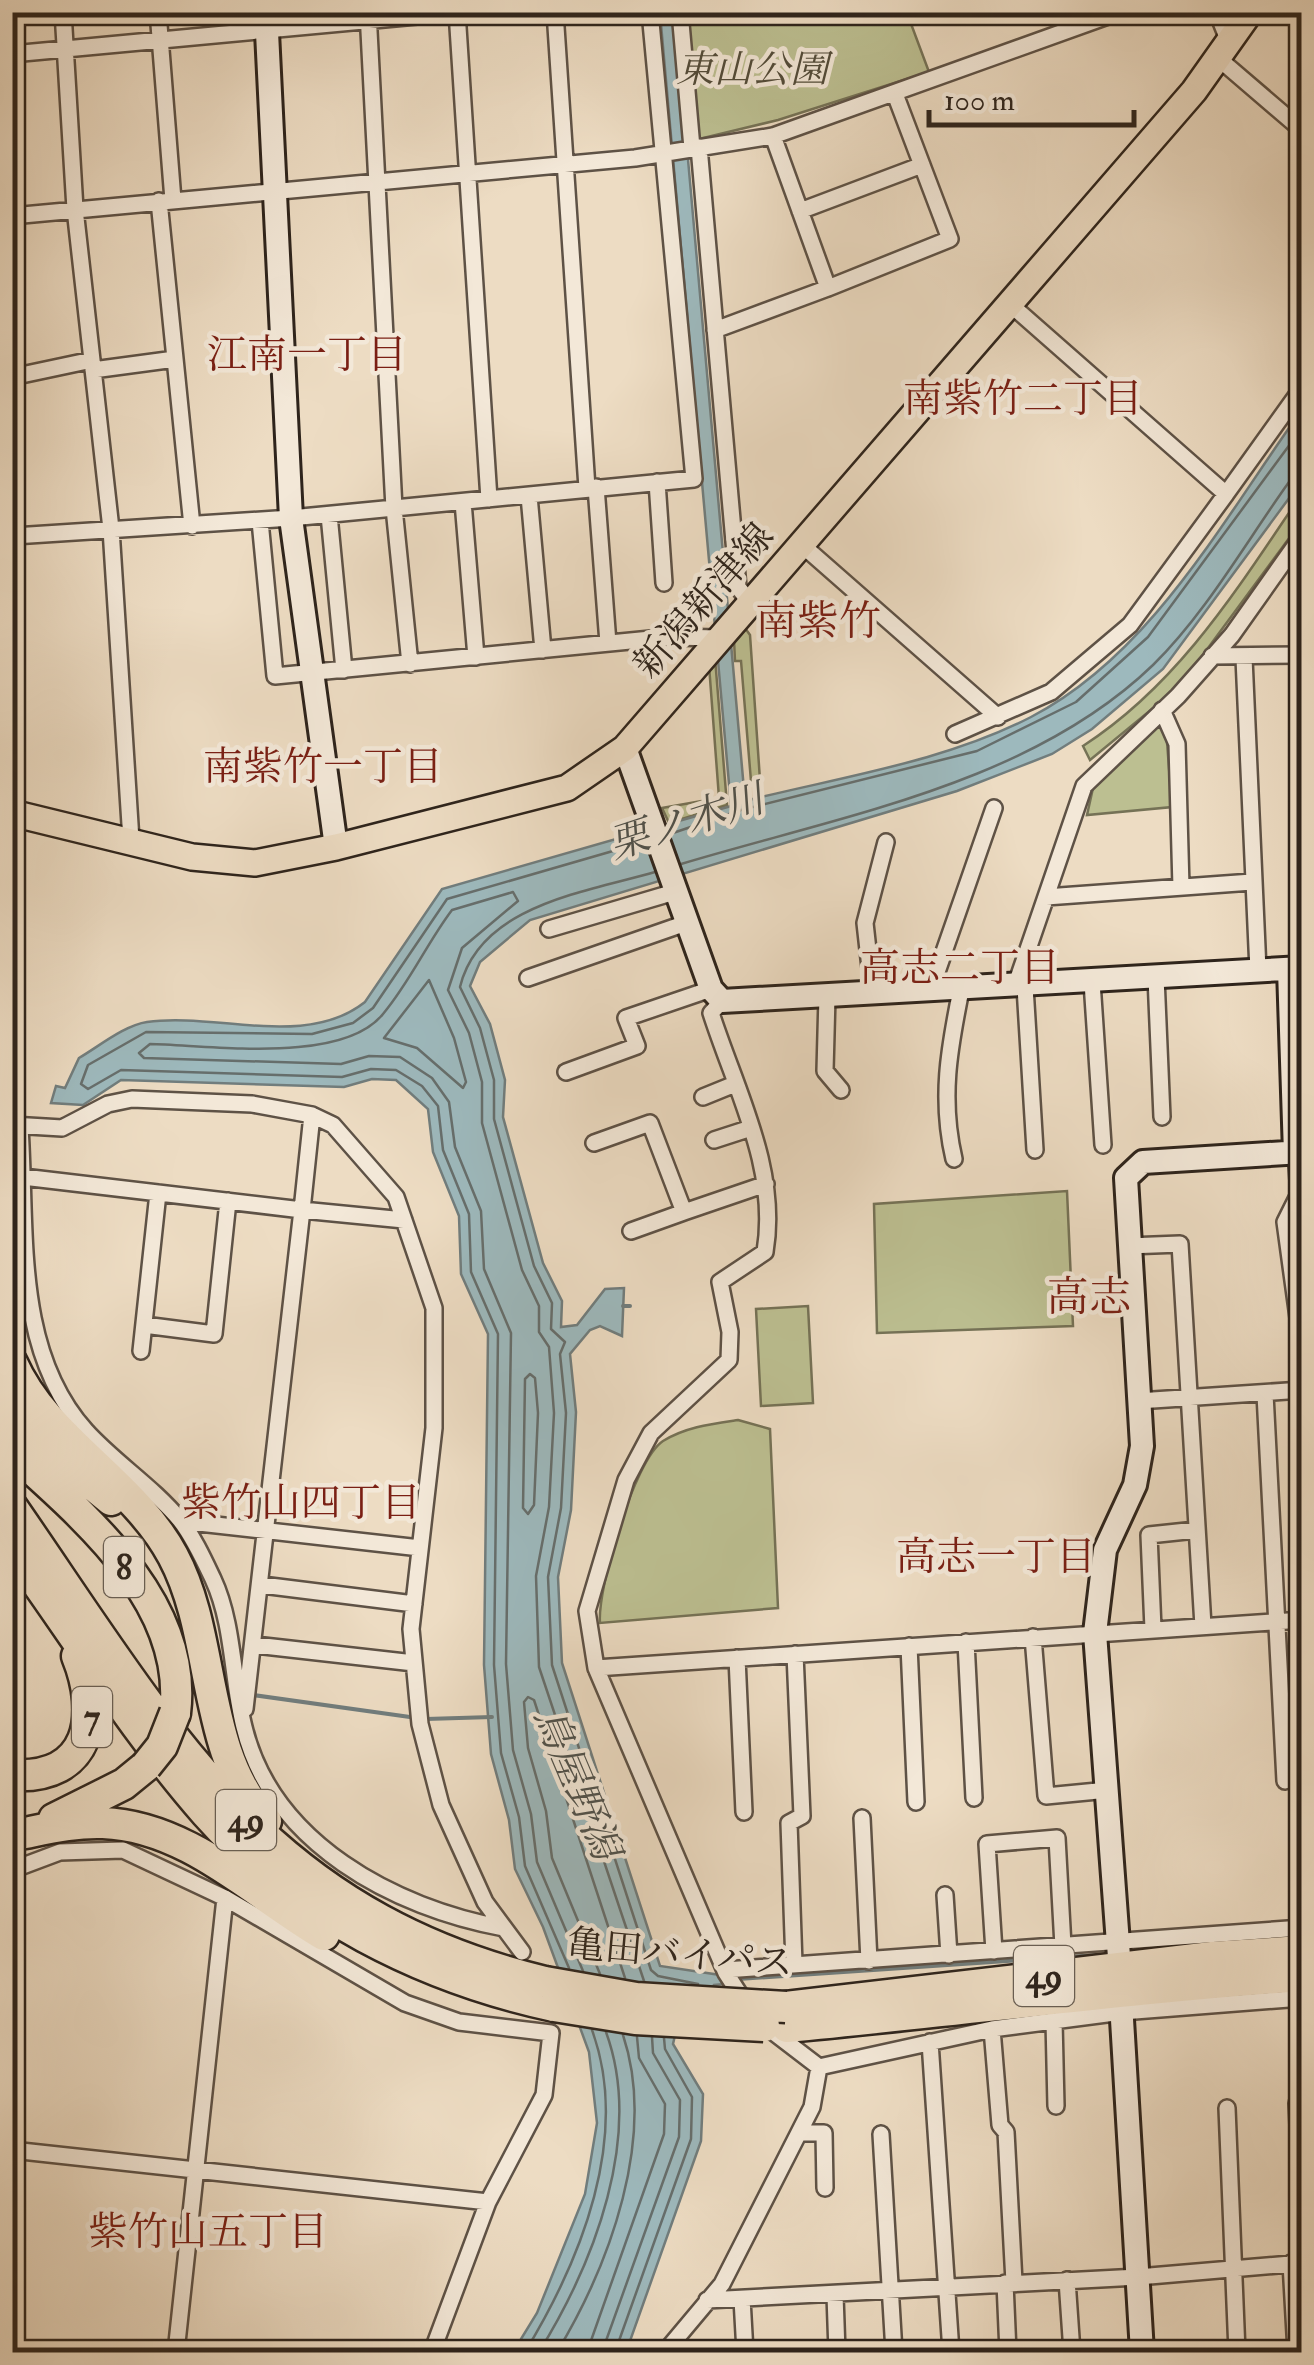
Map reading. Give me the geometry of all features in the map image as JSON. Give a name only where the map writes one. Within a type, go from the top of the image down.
[{"type":"highway","points":[[12,1363],[32,1398],[153,1524],[175,1559],[190,1603],[228,1757],[240,1784],[302,1870]]},
{"type":"highway","points":[[12,1419],[139,1526],[190,1603]]},
{"type":"highway","name":"8","points":[[12,1451],[80,1515],[158,1615],[174,1655],[178,1684],[175,1712],[162,1746],[146,1766],[124,1784],[19,1836]]},
{"type":"highway","name":"亀田バイパス","points":[[12,1508],[161,1722],[223,1799],[302,1870],[348,1904],[546,2006]]},
{"type":"highway","name":"亀田バイパス","points":[[12,1548],[150,1742],[206,1812],[262,1866],[318,1909],[402,1956],[459,1980],[546,2006],[693,2024],[787,2017],[1212,1957],[1302,1951]]},
{"type":"highway","name":"7","points":[[12,1775],[53,1770],[71,1758],[92,1717],[86,1677],[60,1614]]},
{"type":"highway","points":[[19,1836],[104,1823],[160,1835],[196,1851],[364,1958],[458,1993],[546,2006]]},
{"type":"highway","name":"亀田バイパス","points":[[787,2017],[880,2020],[1090,1991],[1302,1976]]},
{"type":"main road","name":"新潟新津線","points":[[12,812],[192,857],[255,863],[336,847],[567,788],[624,748],[1010,304],[1216,33],[1250,12]]},
{"type":"street","points":[[63,12],[75,209],[111,529],[131,840]]},
{"type":"street","points":[[158,12],[175,359],[192,526]]},
{"type":"street","points":[[555,12],[564,165],[608,643]]},
{"type":"street","points":[[12,506],[14,536],[260,521],[694,479],[650,12]]},
{"type":"street","points":[[680,12],[738,587],[750,603]]},
{"type":"street","points":[[12,216],[470,175],[662,154],[773,136],[1118,12]]},
{"type":"street","points":[[1217,12],[1216,33],[1302,130]]},
{"type":"street","points":[[12,54],[159,41],[266,22],[458,13],[489,499]]},
{"type":"street","points":[[368,17],[394,508],[410,664]]},
{"type":"street","points":[[266,22],[291,518],[336,847]]},
{"type":"street","points":[[715,330],[950,239],[894,94]]},
{"type":"street","points":[[773,136],[828,288]]},
{"type":"street","points":[[800,210],[922,165]]},
{"type":"street","points":[[1010,304],[1226,494]]},
{"type":"street","points":[[12,376],[175,359]]},
{"type":"street","points":[[955,734],[1051,692],[1130,625],[1302,388]]},
{"type":"street","points":[[658,482],[664,583]]},
{"type":"street","points":[[529,496],[544,650]]},
{"type":"street","points":[[463,502],[476,657]]},
{"type":"street","points":[[329,515],[344,670]]},
{"type":"street","points":[[260,521],[275,676],[608,643],[720,638]]},
{"type":"street","points":[[1034,1150],[1020,987],[1084,786],[1212,656],[1302,536]]},
{"type":"street","points":[[801,544],[998,717]]},
{"type":"street","points":[[1212,656],[1302,655]]},
{"type":"street","points":[[1244,658],[1258,970]]},
{"type":"street","points":[[1162,710],[1176,744],[1181,887]]},
{"type":"street","points":[[624,748],[717,995],[711,1014],[751,1128],[771,1217],[765,1252],[731,1271],[720,1282],[730,1332],[729,1360],[651,1433],[626,1480],[586,1610],[596,1668],[728,1977],[757,2019],[819,2067]]},
{"type":"street","points":[[930,992],[994,808]]},
{"type":"street","points":[[873,995],[865,922],[886,842]]},
{"type":"street","points":[[1046,897],[1252,882]]},
{"type":"street","points":[[549,928],[677,888]]},
{"type":"street","points":[[528,978],[689,922]]},
{"type":"street","points":[[566,1072],[637,1046],[626,1018],[717,995],[873,995],[1295,969],[1300,1194],[1285,1222],[1302,1348]]},
{"type":"street","points":[[1156,977],[1162,1117]]},
{"type":"street","points":[[1092,982],[1103,1146]]},
{"type":"street","points":[[954,1158],[945,1122],[945,1065],[961,990]]},
{"type":"street","points":[[827,996],[826,1070],[841,1090]]},
{"type":"street","points":[[703,1097],[735,1084]]},
{"type":"street","points":[[504,1928],[460,1920],[402,1894],[311,1840],[284,1813],[268,1788],[252,1756],[243,1723],[215,1583],[180,1521],[85,1430],[50,1379],[29,1298],[23,1177],[16,1127],[62,1128],[108,1104],[132,1099],[252,1104],[312,1115],[333,1125],[396,1197],[434,1308],[434,1428],[414,1604],[420,1724],[441,1805],[485,1902],[522,1952]]},
{"type":"street","points":[[243,1723],[262,1585],[264,1529],[312,1115]]},
{"type":"street","points":[[594,1143],[650,1123],[684,1212]]},
{"type":"street","points":[[714,1140],[751,1128]]},
{"type":"street","points":[[1119,1949],[1095,1633],[1105,1550],[1136,1486],[1142,1446],[1126,1178],[1143,1162],[1298,1152]]},
{"type":"street","points":[[23,1177],[404,1220]]},
{"type":"street","points":[[632,1231],[766,1184]]},
{"type":"street","points":[[142,1351],[158,1193]]},
{"type":"street","points":[[144,1324],[214,1334],[228,1202]]},
{"type":"street","points":[[1128,1246],[1180,1244],[1203,1626]]},
{"type":"street","points":[[1138,1401],[1302,1390]]},
{"type":"street","points":[[1265,1394],[1285,1781]]},
{"type":"street","points":[[180,1521],[420,1548]]},
{"type":"street","points":[[1153,1629],[1149,1535],[1196,1530]]},
{"type":"street","points":[[262,1585],[414,1604]]},
{"type":"street","points":[[596,1668],[1302,1620]]},
{"type":"street","points":[[1034,1637],[1046,1796],[1108,1790]]},
{"type":"street","points":[[966,1642],[974,1798]]},
{"type":"street","points":[[255,1645],[414,1663]]},
{"type":"street","points":[[908,1646],[916,1802]]},
{"type":"street","points":[[794,1964],[790,1823],[802,1816],[795,1654]]},
{"type":"street","points":[[737,1658],[744,1812]]},
{"type":"street","points":[[862,1818],[869,1961]]},
{"type":"street","points":[[994,1951],[987,1844],[1056,1838],[1063,1946]]},
{"type":"street","points":[[12,1870],[60,1852],[123,1850],[225,1898],[405,2003],[459,2022],[546,2006],[544,2094],[488,2202],[432,2352]]},
{"type":"street","points":[[945,1895],[949,1955]]},
{"type":"street","points":[[176,2352],[225,1898]]},
{"type":"street","points":[[728,1977],[794,1964],[1063,1946],[1119,1949],[1302,1928]]},
{"type":"street","points":[[819,2067],[992,2029],[1121,2008],[1302,1998]]},
{"type":"street","points":[[1121,2008],[1142,2352]]},
{"type":"street","points":[[1054,2021],[1056,2106]]},
{"type":"street","points":[[992,2029],[1000,2125],[1006,2132],[1008,2352]]},
{"type":"street","points":[[930,2042],[951,2352]]},
{"type":"street","points":[[665,2352],[722,2284],[772,2179],[812,2108],[819,2067]]},
{"type":"street","points":[[1296,2103],[1302,2210]]},
{"type":"street","points":[[1228,2108],[1237,2352]]},
{"type":"street","points":[[800,2133],[824,2133],[824,2188]]},
{"type":"street","points":[[880,2134],[894,2352]]},
{"type":"street","points":[[12,2150],[488,2202]]},
{"type":"street","points":[[707,2300],[1138,2277],[1296,2263],[1296,2352]]},
{"type":"street","points":[[1067,2280],[1072,2352]]},
{"type":"street","points":[[835,2294],[838,2352]]},
{"type":"street","points":[[742,2299],[745,2352]]},
{"type":"green space","name":"東山公園","points":[[683,13],[907,13],[929,72],[778,120],[695,140]]},
{"type":"green space","points":[[1301,495],[1301,522],[1180,686],[1090,760],[1083,746],[1149,694],[1178,664],[1230,599]]},
{"type":"green space","points":[[745,628],[750,635],[760,780],[751,781],[741,661],[735,661],[734,640]]},
{"type":"green space","points":[[715,658],[727,805],[669,823],[662,808],[719,798],[709,665]]},
{"type":"green space","points":[[1157,724],[1166,729],[1172,807],[1087,815],[1093,788]]},
{"type":"green space","points":[[1067,1191],[1073,1326],[877,1333],[874,1204]]},
{"type":"green space","points":[[808,1306],[813,1403],[761,1406],[756,1309]]},
{"type":"green space","points":[[738,1420],[770,1429],[778,1608],[600,1623],[611,1555],[640,1473],[652,1453],[663,1441],[681,1432]]},
{"type":"water","points":[[660,13],[675,13],[745,801],[963,746],[1031,717],[1074,690],[1113,658],[1183,580],[1301,411],[1301,482],[1163,669],[1092,729],[1052,754],[957,791],[530,920],[480,962],[470,986],[490,1024],[505,1080],[503,1117],[543,1263],[562,1301],[561,1327],[577,1325],[605,1289],[624,1288],[622,1336],[600,1326],[590,1330],[570,1354],[576,1412],[571,1510],[558,1577],[562,1663],[660,1966],[720,1975],[725,1984],[714,1985],[676,2031],[673,2044],[703,2094],[701,2141],[630,2341],[622,2352],[513,2352],[537,2313],[585,2194],[597,2123],[589,2052],[543,1927],[515,1869],[509,1820],[491,1754],[484,1665],[488,1334],[461,1274],[459,1216],[433,1152],[428,1109],[396,1080],[372,1079],[344,1087],[121,1080],[83,1105],[51,1103],[56,1086],[65,1088],[79,1058],[139,1024],[174,1020],[288,1026],[316,1024],[342,1016],[365,1002],[442,889],[731,806]]},
{"type":"waterway","points":[[623,1306],[630,1306]]},
{"type":"waterway","points":[[253,1695],[417,1718]]},
{"type":"waterway","points":[[426,1719],[492,1717]]},
{"type":"waterway","points":[[738,1979],[1097,1955]]},
{"type":"tunnel","points":[[12,1849],[21,1864]]},
{"type":"district","name":"江南一丁目","points":[[307,354]]},
{"type":"district","name":"南紫竹二丁目","points":[[1023,398]]},
{"type":"district","name":"南紫竹","points":[[818,620]]},
{"type":"district","name":"南紫竹一丁目","points":[[323,766]]},
{"type":"district","name":"高志二丁目","points":[[960,967]]},
{"type":"district","name":"高志","points":[[1089,1296]]},
{"type":"district","name":"紫竹山四丁目","points":[[301,1502]]},
{"type":"district","name":"高志一丁目","points":[[996,1556]]},
{"type":"district","name":"紫竹山五丁目","points":[[208,2231]]},
{"type":"water label","name":"栗ノ木川","points":[[686,821]]},
{"type":"water label","name":"鳥屋野潟","points":[[578,1783]]}]
